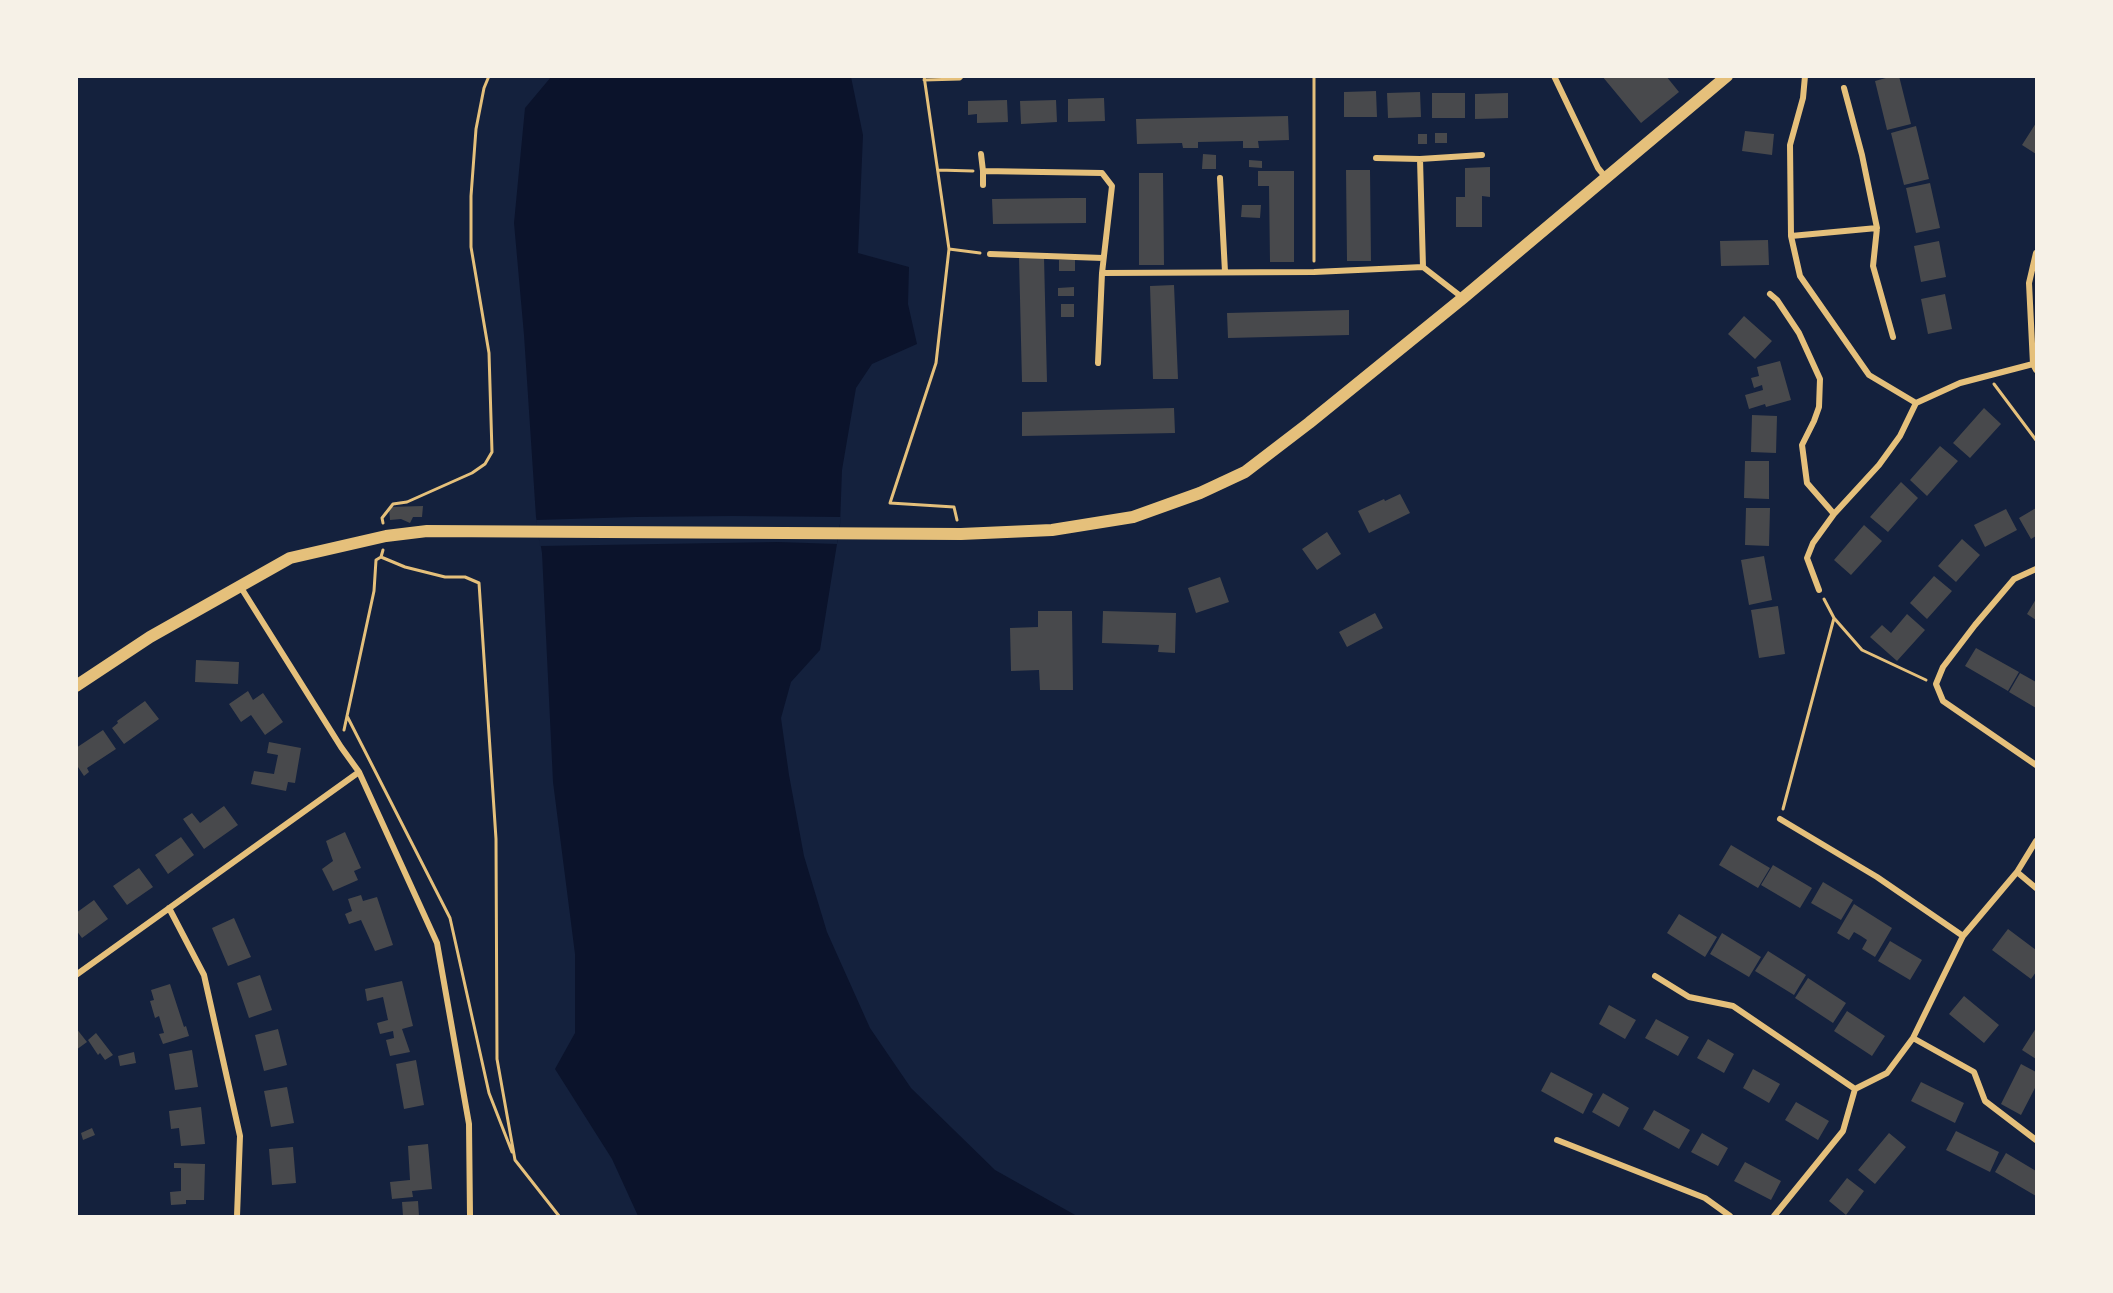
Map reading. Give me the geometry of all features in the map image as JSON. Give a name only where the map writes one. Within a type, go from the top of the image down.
[{"type":"main road","points":[[76,686],[150,637],[290,558],[386,536],[427,531],[961,534],[1052,530],[1133,517],[1209,489],[1245,472],[1360,383],[1607,179],[1727,76]]},
{"type":"street","points":[[1554,76],[1598,168],[1607,179]]},
{"type":"street","points":[[1805,76],[1803,98],[1790,145],[1791,236],[1800,276],[1869,375],[1916,403]]},
{"type":"street","points":[[1844,88],[1862,154],[1877,228],[1873,266],[1893,337]]},
{"type":"street","points":[[981,154],[983,185]]},
{"type":"street","points":[[1376,158],[1420,159],[1482,155]]},
{"type":"street","points":[[1420,159],[1423,267]]},
{"type":"street","points":[[983,171],[1102,173],[1112,186],[1102,273],[1098,363]]},
{"type":"street","points":[[1220,178],[1225,272]]},
{"type":"street","points":[[1791,236],[1877,228]]},
{"type":"street","points":[[1820,590],[1807,558],[1813,543],[1834,514],[1879,465],[1893,446],[1916,403],[1959,383],[2035,367],[2029,283],[2033,260],[2037,253]]},
{"type":"street","points":[[990,254],[1104,258]]},
{"type":"street","points":[[1102,273],[1314,272],[1423,267],[1463,298]]},
{"type":"street","points":[[1770,294],[1777,300],[1799,333],[1820,379],[1818,407],[1802,445],[1807,483],[1834,514]]},
{"type":"street","points":[[2037,569],[2014,579],[1981,617],[1943,667],[1936,684],[1943,701],[2037,765]]},
{"type":"street","points":[[240,586],[359,772],[437,944],[469,1124],[470,1216]]},
{"type":"street","points":[[76,975],[359,772]]},
{"type":"street","points":[[1780,819],[1877,876],[1963,936]]},
{"type":"street","points":[[1774,1216],[1843,1131],[1855,1089],[1887,1072],[1914,1038],[1963,936],[2017,872],[2037,841]]},
{"type":"street","points":[[2017,872],[2037,888]]},
{"type":"street","points":[[169,908],[204,975],[240,1136],[237,1216]]},
{"type":"street","points":[[1655,976],[1689,997],[1733,1006],[1855,1089]]},
{"type":"street","points":[[1914,1038],[1974,1072],[1985,1101],[2036,1136]]},
{"type":"street","points":[[1557,1140],[1705,1198],[1730,1216]]},
{"type":"path","points":[[341,747],[374,591],[376,560],[381,556],[386,536],[382,518],[393,504],[407,502],[472,473],[485,464],[492,452],[489,353],[471,247],[471,196],[476,129],[484,88],[489,76]]},
{"type":"path","points":[[961,534],[954,507],[890,503],[936,363],[949,249],[924,78],[960,79],[963,76]]},
{"type":"path","points":[[1314,76],[1314,272]]},
{"type":"path","points":[[938,170],[983,171]]},
{"type":"path","points":[[949,249],[990,254]]},
{"type":"path","points":[[1988,376],[2037,440]]},
{"type":"path","points":[[381,556],[405,567],[445,577],[465,578],[479,583],[496,839],[497,1059],[515,1160],[559,1216]]},
{"type":"path","points":[[1820,590],[1834,618],[1863,650],[1936,684]]},
{"type":"path","points":[[1780,819],[1834,618]]},
{"type":"water","points":[[551,77],[851,77],[863,135],[858,253],[909,267],[908,304],[917,344],[872,364],[856,388],[842,470],[840,525],[820,650],[791,682],[781,718],[804,856],[827,932],[870,1028],[911,1088],[995,1170],[1077,1216],[638,1216],[612,1159],[555,1069],[575,1033],[575,954],[553,782],[542,553],[536,517],[514,223],[525,108]]},
{"type":"pier","points":[[635,517],[841,517],[837,544],[778,542],[540,546],[536,520]]},
{"type":"building","points":[[1602,76],[1666,76],[1679,92],[1641,123]]},
{"type":"building","points":[[1899,76],[1911,124],[1887,130],[1875,81]]},
{"type":"building","points":[[1376,91],[1377,117],[1344,117],[1344,92]]},
{"type":"building","points":[[1420,92],[1421,117],[1388,118],[1387,93]]},
{"type":"building","points":[[1432,93],[1465,93],[1465,118],[1432,118]]},
{"type":"building","points":[[1508,93],[1508,118],[1475,119],[1475,94]]},
{"type":"building","points":[[1104,98],[1105,121],[1068,122],[1068,99]]},
{"type":"building","points":[[1007,100],[1008,122],[977,123],[977,114],[968,115],[968,101]]},
{"type":"building","points":[[1056,100],[1057,122],[1021,124],[1020,101]]},
{"type":"building","points":[[1288,116],[1289,140],[1258,141],[1259,148],[1243,148],[1243,141],[1198,142],[1198,148],[1183,148],[1182,143],[1137,144],[1136,119]]},
{"type":"building","points":[[2036,123],[2036,154],[2022,145]]},
{"type":"building","points":[[1916,126],[1929,179],[1904,185],[1891,133]]},
{"type":"building","points":[[1745,131],[1774,134],[1772,155],[1742,151]]},
{"type":"building","points":[[1435,133],[1447,133],[1447,143],[1435,143]]},
{"type":"building","points":[[1418,134],[1427,134],[1427,144],[1418,144]]},
{"type":"building","points":[[1203,154],[1216,155],[1216,169],[1202,169]]},
{"type":"building","points":[[1249,160],[1262,161],[1262,168],[1249,167]]},
{"type":"building","points":[[1490,167],[1490,197],[1482,196],[1482,227],[1456,227],[1456,197],[1465,197],[1465,168]]},
{"type":"building","points":[[1346,170],[1370,170],[1371,261],[1347,261]]},
{"type":"building","points":[[1258,171],[1294,171],[1294,262],[1270,262],[1269,186],[1258,186]]},
{"type":"building","points":[[1139,173],[1163,173],[1164,265],[1139,265]]},
{"type":"building","points":[[1930,183],[1940,228],[1916,233],[1906,188]]},
{"type":"building","points":[[1086,198],[1086,223],[993,224],[992,199]]},
{"type":"building","points":[[1242,205],[1261,205],[1260,218],[1241,217]]},
{"type":"building","points":[[1768,240],[1769,265],[1721,266],[1720,241]]},
{"type":"building","points":[[1939,241],[1946,277],[1921,282],[1914,246]]},
{"type":"building","points":[[1019,257],[1044,257],[1047,382],[1022,382]]},
{"type":"building","points":[[1059,260],[1075,260],[1075,271],[1059,271]]},
{"type":"building","points":[[1174,285],[1178,379],[1153,379],[1150,286]]},
{"type":"building","points":[[1074,287],[1074,296],[1058,296],[1058,288]]},
{"type":"building","points":[[1945,294],[1952,329],[1928,334],[1921,299]]},
{"type":"building","points":[[1061,304],[1074,304],[1074,317],[1061,317]]},
{"type":"building","points":[[1349,310],[1349,335],[1228,338],[1227,313]]},
{"type":"building","points":[[1744,316],[1772,341],[1755,359],[1728,334]]},
{"type":"building","points":[[1780,361],[1791,400],[1749,409],[1745,395],[1763,390],[1762,385],[1754,388],[1751,378],[1759,376],[1757,367]]},
{"type":"building","points":[[1174,408],[1175,433],[1022,436],[1022,412]]},
{"type":"building","points":[[1984,408],[2001,424],[1970,458],[1953,443]]},
{"type":"building","points":[[1752,415],[1777,416],[1776,453],[1751,452]]},
{"type":"building","points":[[1940,446],[1958,461],[1927,496],[1910,480]]},
{"type":"building","points":[[1745,461],[1769,461],[1769,499],[1744,498]]},
{"type":"building","points":[[1901,482],[1918,498],[1888,532],[1870,517]]},
{"type":"building","points":[[1400,494],[1410,513],[1369,533],[1358,511]]},
{"type":"building","points":[[423,506],[422,517],[413,517],[410,523],[401,519],[390,520],[389,507]]},
{"type":"building","points":[[1746,508],[1770,508],[1769,546],[1745,545]]},
{"type":"building","points":[[2036,508],[2036,536],[2031,539],[2019,518]]},
{"type":"building","points":[[2006,509],[2017,530],[1985,547],[1974,525]]},
{"type":"building","points":[[1864,525],[1882,541],[1851,575],[1834,560]]},
{"type":"building","points":[[1327,532],[1341,554],[1317,570],[1302,549]]},
{"type":"building","points":[[1962,539],[1980,555],[1956,582],[1938,566]]},
{"type":"building","points":[[1764,556],[1772,600],[1749,605],[1741,560]]},
{"type":"building","points":[[1934,576],[1952,591],[1927,619],[1910,603]]},
{"type":"building","points":[[1220,577],[1229,602],[1196,613],[1188,588]]},
{"type":"building","points":[[2036,599],[2036,620],[2027,614]]},
{"type":"building","points":[[1778,606],[1785,654],[1759,658],[1751,610]]},
{"type":"building","points":[[1038,611],[1072,611],[1073,690],[1040,690],[1039,670],[1011,671],[1010,628],[1038,627]]},
{"type":"building","points":[[1103,611],[1176,613],[1175,653],[1158,652],[1159,645],[1102,643]]},
{"type":"building","points":[[1375,613],[1383,628],[1347,647],[1339,632]]},
{"type":"building","points":[[1907,614],[1925,630],[1897,661],[1870,637],[1882,625],[1891,633]]},
{"type":"building","points":[[1976,648],[2019,672],[2008,691],[1965,666]]},
{"type":"building","points":[[196,660],[239,662],[238,684],[195,682]]},
{"type":"building","points":[[2020,673],[2036,682],[2036,708],[2009,692]]},
{"type":"building","points":[[248,691],[253,700],[263,693],[283,722],[265,735],[251,715],[241,722],[229,704]]},
{"type":"building","points":[[145,701],[159,719],[124,744],[112,728],[118,723],[117,721]]},
{"type":"building","points":[[103,730],[116,749],[87,768],[89,772],[84,776],[76,764],[76,748]]},
{"type":"building","points":[[269,742],[301,748],[295,783],[288,782],[286,791],[251,784],[254,771],[274,774],[278,755],[267,753]]},
{"type":"building","points":[[224,806],[238,825],[204,849],[183,819],[192,813],[200,823]]},
{"type":"building","points":[[345,832],[361,868],[354,871],[358,880],[333,891],[322,869],[333,861],[326,841]]},
{"type":"building","points":[[181,837],[194,855],[168,874],[155,855]]},
{"type":"building","points":[[1731,845],[1770,868],[1758,888],[1719,865]]},
{"type":"building","points":[[1773,865],[1812,888],[1800,908],[1761,885]]},
{"type":"building","points":[[139,868],[153,887],[127,905],[113,886]]},
{"type":"building","points":[[1823,882],[1853,900],[1841,920],[1811,903]]},
{"type":"building","points":[[361,895],[363,901],[377,897],[393,945],[375,951],[361,920],[349,924],[345,914],[352,911],[348,899]]},
{"type":"building","points":[[94,900],[108,919],[82,938],[76,930],[76,913]]},
{"type":"building","points":[[1854,904],[1892,928],[1875,957],[1862,949],[1867,940],[1861,936],[1854,932],[1849,940],[1837,933]]},
{"type":"building","points":[[1679,914],[1717,937],[1705,957],[1667,933]]},
{"type":"building","points":[[234,918],[251,957],[228,966],[212,928]]},
{"type":"building","points":[[2008,929],[2036,950],[2036,972],[2031,979],[1992,950]]},
{"type":"building","points":[[1722,933],[1761,957],[1749,977],[1710,954]]},
{"type":"building","points":[[1890,941],[1922,960],[1910,980],[1878,961]]},
{"type":"building","points":[[1768,951],[1806,975],[1794,995],[1755,971]]},
{"type":"building","points":[[260,975],[272,1010],[249,1018],[237,983]]},
{"type":"building","points":[[1808,978],[1846,1003],[1833,1023],[1795,998]]},
{"type":"building","points":[[402,981],[413,1026],[402,1029],[410,1052],[390,1056],[386,1040],[394,1038],[393,1031],[380,1034],[377,1023],[388,1020],[383,997],[367,1001],[365,989]]},
{"type":"building","points":[[170,984],[189,1036],[163,1044],[159,1034],[164,1033],[159,1016],[155,1018],[150,1001],[154,1000],[151,990]]},
{"type":"building","points":[[1964,996],[1999,1025],[1984,1043],[1949,1014]]},
{"type":"building","points":[[1609,1005],[1636,1020],[1625,1039],[1599,1024]]},
{"type":"building","points":[[1847,1011],[1885,1036],[1872,1056],[1834,1031]]},
{"type":"building","points":[[1656,1019],[1689,1037],[1678,1056],[1645,1038]]},
{"type":"building","points":[[76,1028],[87,1042],[76,1050]]},
{"type":"building","points":[[2036,1028],[2036,1059],[2022,1050]]},
{"type":"building","points":[[278,1029],[287,1065],[264,1071],[255,1035]]},
{"type":"building","points":[[96,1033],[113,1055],[105,1060],[100,1053],[98,1055],[88,1040]]},
{"type":"building","points":[[1708,1039],[1734,1054],[1724,1073],[1697,1058]]},
{"type":"building","points":[[192,1050],[198,1087],[175,1090],[169,1054]]},
{"type":"building","points":[[134,1052],[136,1063],[120,1066],[118,1056]]},
{"type":"building","points":[[416,1060],[424,1105],[404,1109],[396,1064]]},
{"type":"building","points":[[2021,1064],[2036,1072],[2036,1086],[2021,1115],[2001,1104]]},
{"type":"building","points":[[1753,1069],[1780,1084],[1769,1103],[1743,1088]]},
{"type":"building","points":[[1551,1072],[1593,1094],[1583,1114],[1541,1091]]},
{"type":"building","points":[[1921,1082],[1964,1103],[1955,1123],[1911,1101]]},
{"type":"building","points":[[287,1087],[294,1123],[271,1127],[264,1091]]},
{"type":"building","points":[[1603,1093],[1629,1108],[1619,1127],[1592,1112]]},
{"type":"building","points":[[1796,1102],[1829,1121],[1818,1140],[1785,1120]]},
{"type":"building","points":[[201,1107],[205,1144],[181,1146],[179,1128],[171,1129],[169,1111]]},
{"type":"building","points":[[1654,1110],[1690,1130],[1679,1149],[1643,1129]]},
{"type":"building","points":[[92,1128],[95,1135],[83,1140],[81,1133]]},
{"type":"building","points":[[1956,1131],[1999,1152],[1990,1172],[1946,1150]]},
{"type":"building","points":[[1702,1133],[1728,1148],[1718,1166],[1691,1152]]},
{"type":"building","points":[[1889,1133],[1906,1147],[1875,1184],[1858,1170]]},
{"type":"building","points":[[428,1144],[432,1189],[412,1191],[413,1197],[392,1199],[390,1182],[410,1180],[408,1146]]},
{"type":"building","points":[[293,1147],[296,1183],[272,1185],[269,1149]]},
{"type":"building","points":[[2006,1153],[2036,1171],[2036,1196],[1995,1172]]},
{"type":"building","points":[[1745,1162],[1781,1181],[1771,1200],[1734,1181]]},
{"type":"building","points":[[174,1163],[205,1164],[204,1200],[186,1200],[186,1204],[171,1205],[170,1192],[181,1191],[181,1168],[174,1168]]},
{"type":"building","points":[[1847,1178],[1864,1191],[1846,1215],[1829,1201]]},
{"type":"building","points":[[418,1201],[419,1216],[403,1216],[402,1202]]}]
